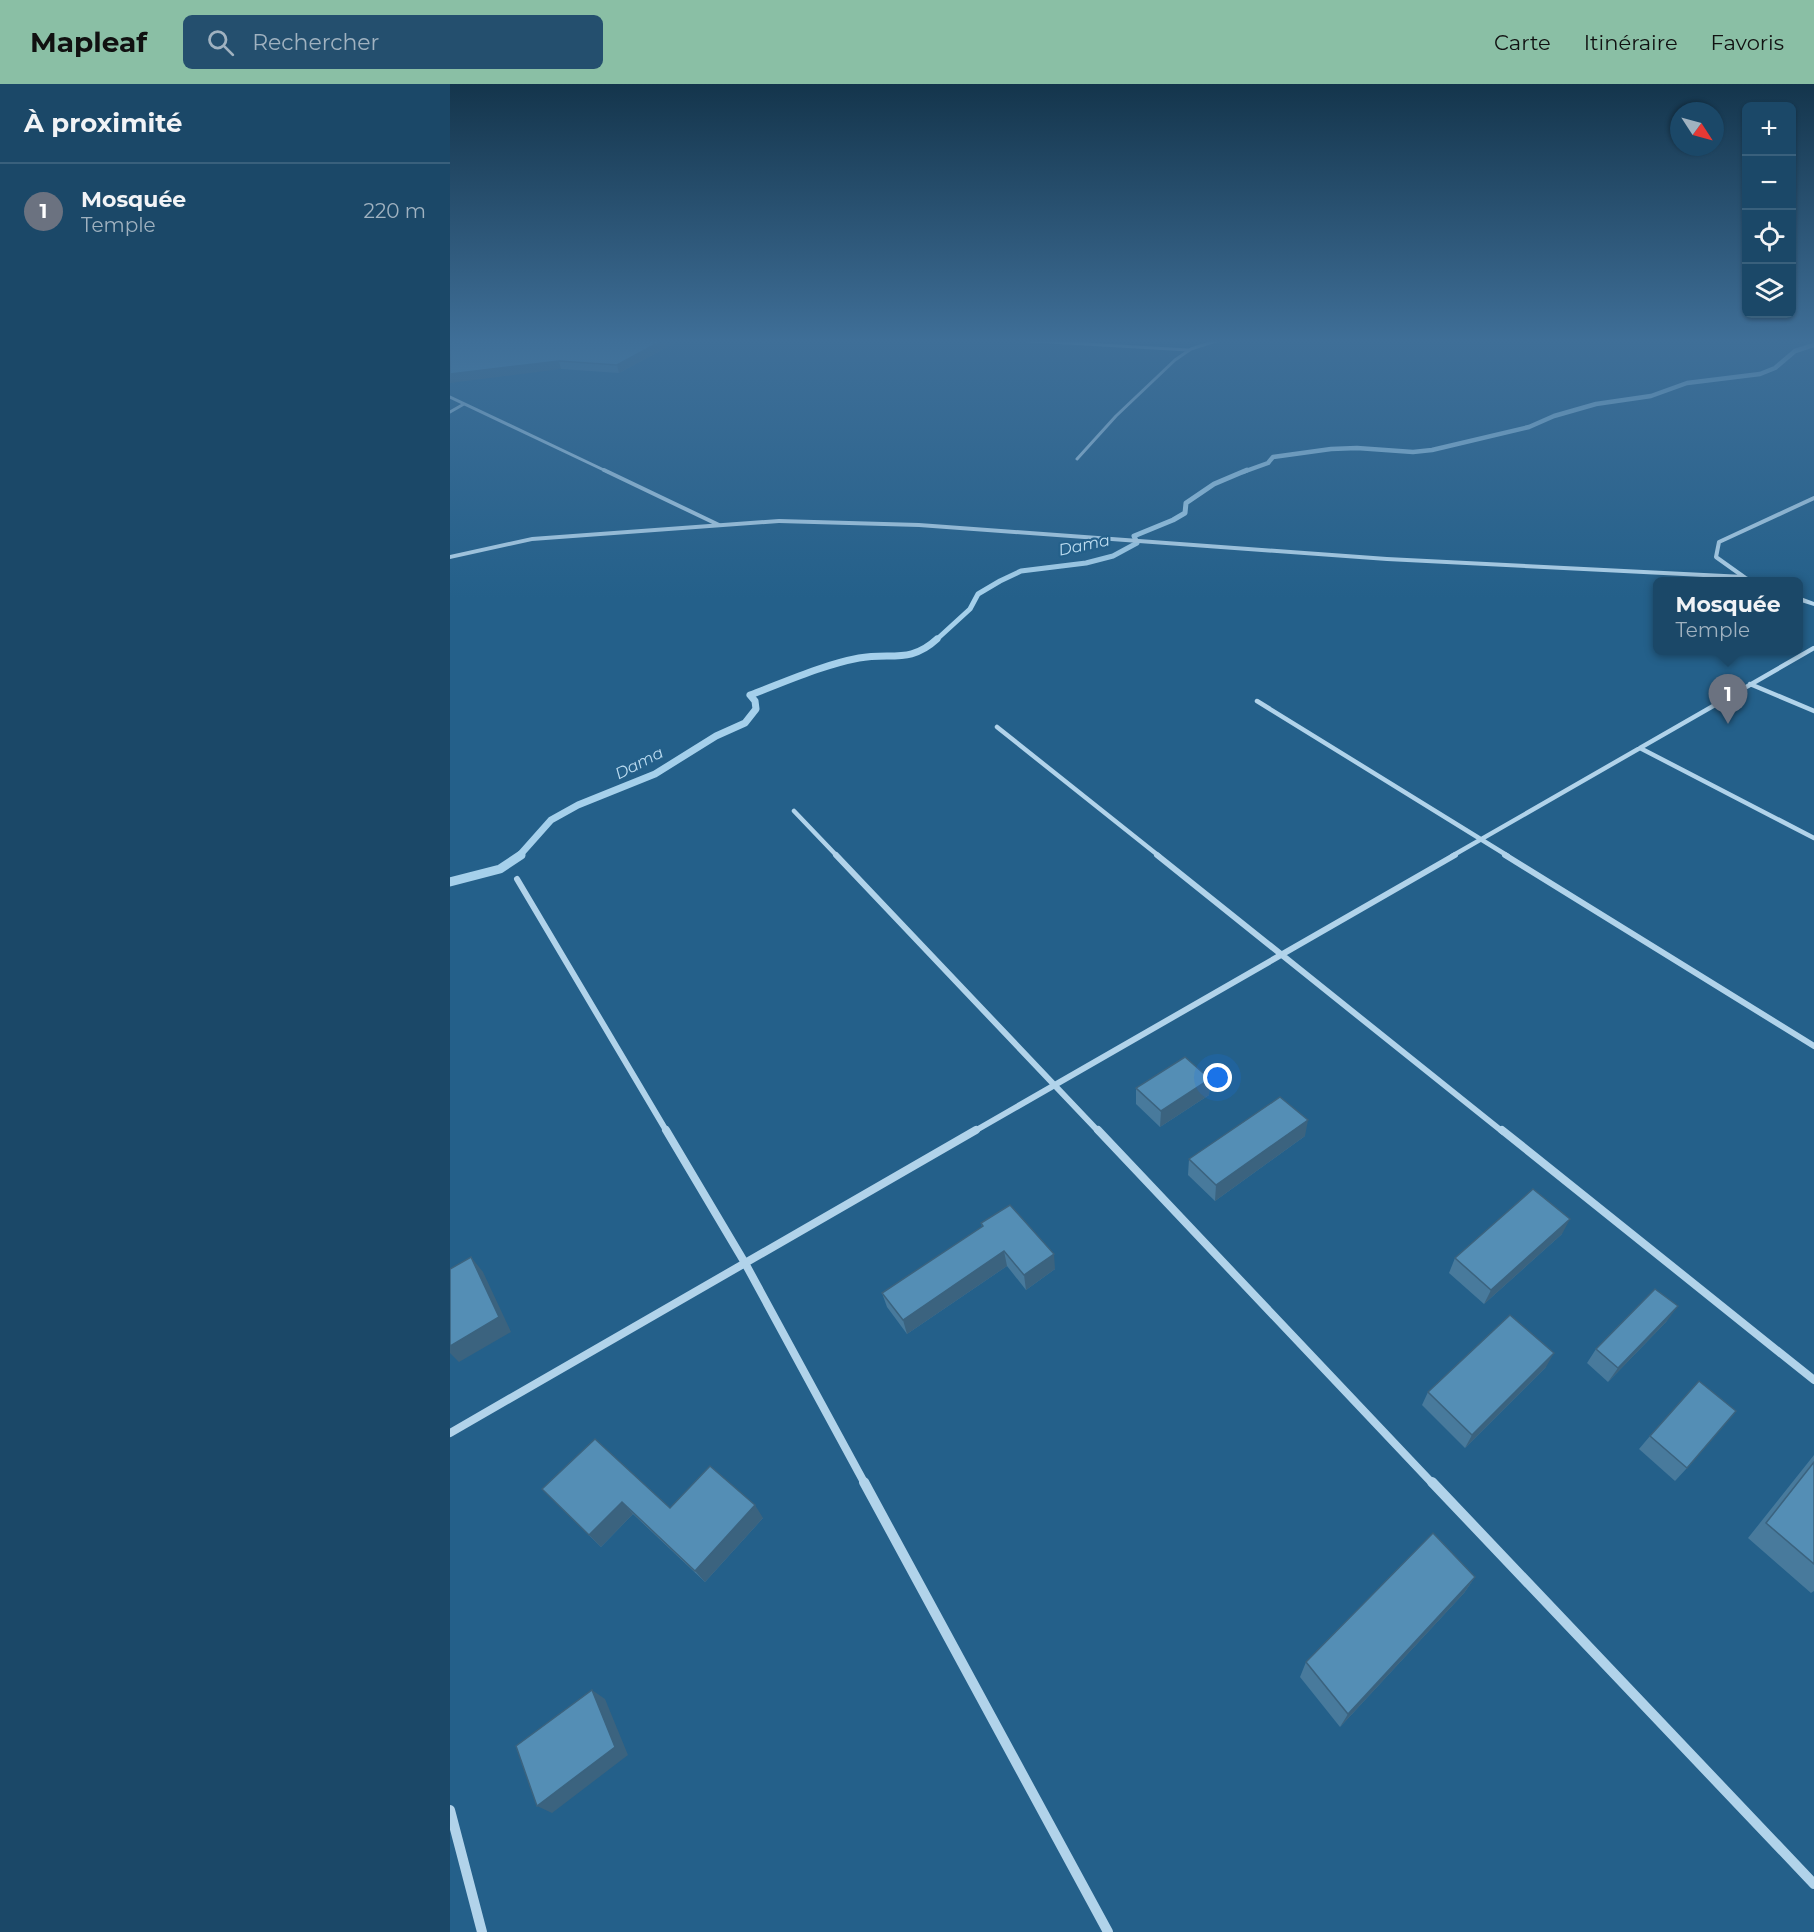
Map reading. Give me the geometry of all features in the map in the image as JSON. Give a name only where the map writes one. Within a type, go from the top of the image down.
[{"type":"street","points":[[509,425],[719,525]]},
{"type":"street","points":[[1077,459],[1108,425]]},
{"type":"street","points":[[1744,577],[1716,557],[1719,542],[1814,498]]},
{"type":"street","points":[[450,556],[532,539],[779,521],[908,524],[1387,559],[1744,577]]},
{"type":"street","points":[[450,1433],[1802,655]]},
{"type":"street","points":[[1750,684],[1814,711]]},
{"type":"street","points":[[1257,701],[1482,838],[1814,1046]]},
{"type":"street","points":[[997,727],[1814,1380]]},
{"type":"street","points":[[1640,748],[1814,838]]},
{"type":"street","points":[[794,811],[1814,1884]]},
{"type":"street","points":[[517,879],[745,1263],[1108,1932]]},
{"type":"street","points":[[450,1810],[482,1932]]},
{"type":"building","points":[[1185,1057],[1210,1079],[1161,1111],[1136,1088]]},
{"type":"building","points":[[1280,1097],[1308,1120],[1216,1185],[1189,1159]]},
{"type":"building","points":[[1533,1189],[1570,1219],[1491,1290],[1455,1258]]},
{"type":"building","points":[[1010,1205],[1054,1254],[1024,1275],[1004,1251],[903,1320],[882,1293],[983,1226],[981,1223]]},
{"type":"building","points":[[471,1257],[499,1317],[450,1346],[450,1269]]},
{"type":"building","points":[[1655,1289],[1678,1306],[1618,1368],[1596,1349]]},
{"type":"building","points":[[1510,1315],[1554,1353],[1472,1435],[1428,1392]]},
{"type":"building","points":[[1699,1381],[1736,1411],[1687,1468],[1650,1436]]},
{"type":"building","points":[[595,1439],[670,1508],[710,1466],[755,1505],[695,1571],[622,1502],[589,1535],[542,1489]]},
{"type":"building","points":[[1814,1462],[1814,1564],[1766,1523]]},
{"type":"building","points":[[1433,1533],[1475,1577],[1348,1714],[1306,1662]]},
{"type":"building","points":[[592,1690],[615,1747],[537,1806],[516,1746]]},
{"type":"waterway","name":"Dama","points":[[1243,472],[1268,463],[1273,457],[1331,449],[1357,448],[1413,452],[1432,450],[1533,425]]},
{"type":"waterway","name":"Dama","points":[[935,641],[970,609],[978,594],[1000,581],[1021,571],[1086,563],[1113,556],[1137,543],[1134,536],[1185,513],[1186,503],[1214,484],[1247,470]]},
{"type":"waterway","name":"Dama","points":[[519,856],[551,820],[578,805],[655,774],[716,736],[745,723],[756,709],[755,701],[750,695],[845,661],[870,656],[900,656],[918,652],[937,639]]},
{"type":"waterway","name":"Dama","points":[[450,882],[500,869],[521,855]]},
{"type":"place","name":"Mosquée","points":[[1728,724]]}]
